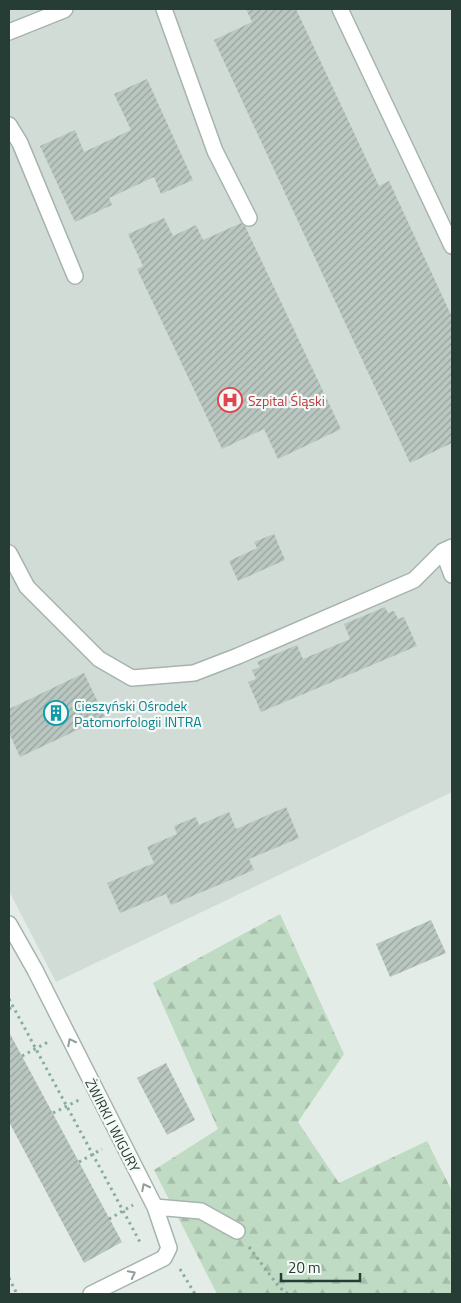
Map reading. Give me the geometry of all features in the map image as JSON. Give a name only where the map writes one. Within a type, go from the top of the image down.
[{"type":"street","points":[[9,32],[65,9]]},
{"type":"street","points":[[164,9],[215,151],[249,218]]},
{"type":"street","points":[[340,9],[452,246]]},
{"type":"street","points":[[9,125],[20,143],[75,276]]},
{"type":"street","points":[[9,553],[27,587],[99,659],[132,678],[194,673],[238,656],[414,580],[448,549]]},
{"type":"street","points":[[448,549],[452,575]]},
{"type":"street","name":"ŻWIRKI I WIGURY","points":[[9,924],[67,1033],[155,1207],[169,1248],[164,1258],[91,1294]]},
{"type":"street","points":[[155,1207],[201,1211],[237,1231]]},
{"type":"path","points":[[9,998],[141,1244]]},
{"type":"path","points":[[9,1009],[13,1006]]},
{"type":"path","points":[[22,1056],[67,1033]]},
{"type":"path","points":[[53,1113],[96,1091]]},
{"type":"path","points":[[79,1162],[120,1139]]},
{"type":"path","points":[[237,1231],[279,1287],[288,1294]]},
{"type":"path","points":[[9,1278],[17,1294]]},
{"type":"shaded area","name":"Szpital Śląski","points":[[9,9],[452,9],[452,792],[56,982],[9,891]]},
{"type":"green space","points":[[280,914],[344,1054],[298,1122],[339,1183],[427,1141],[452,1191],[452,1294],[217,1294],[154,1170],[218,1129],[153,983]]},
{"type":"building","points":[[246,9],[296,9],[379,186],[389,181],[452,317],[452,443],[410,463],[214,40],[252,22]]},
{"type":"building","points":[[147,79],[193,180],[161,194],[154,177],[109,198],[112,205],[75,222],[40,146],[75,130],[84,152],[131,130],[114,94]]},
{"type":"building","points":[[164,218],[173,236],[196,225],[203,240],[241,223],[245,226],[341,429],[278,459],[264,429],[222,449],[137,269],[143,266],[128,234]]},
{"type":"building","points":[[274,534],[285,560],[238,581],[229,561],[257,548],[254,542]]},
{"type":"building","points":[[385,607],[388,613],[394,611],[398,619],[404,617],[417,646],[261,712],[248,682],[256,679],[252,670],[260,667],[257,662],[297,645],[303,659],[350,639],[344,624]]},
{"type":"building","name":"Cieszyński Ośrodek Patomorfologii INTRA","points":[[84,673],[105,717],[20,757],[9,733],[9,709]]},
{"type":"building","points":[[286,807],[299,838],[249,859],[254,870],[171,905],[166,894],[120,913],[107,883],[154,863],[147,847],[177,834],[174,826],[196,817],[199,825],[229,812],[236,829]]},
{"type":"building","points":[[431,920],[446,953],[390,977],[376,944]]},
{"type":"building","points":[[9,1032],[122,1242],[84,1263],[9,1122]]},
{"type":"building","points":[[166,1063],[195,1120],[167,1135],[137,1078]]},
{"type":"place","name":"Szpital Śląski","points":[[230,400]]},
{"type":"place","name":"Cieszyński Ośrodek Patomorfologii INTRA","points":[[56,713]]}]
